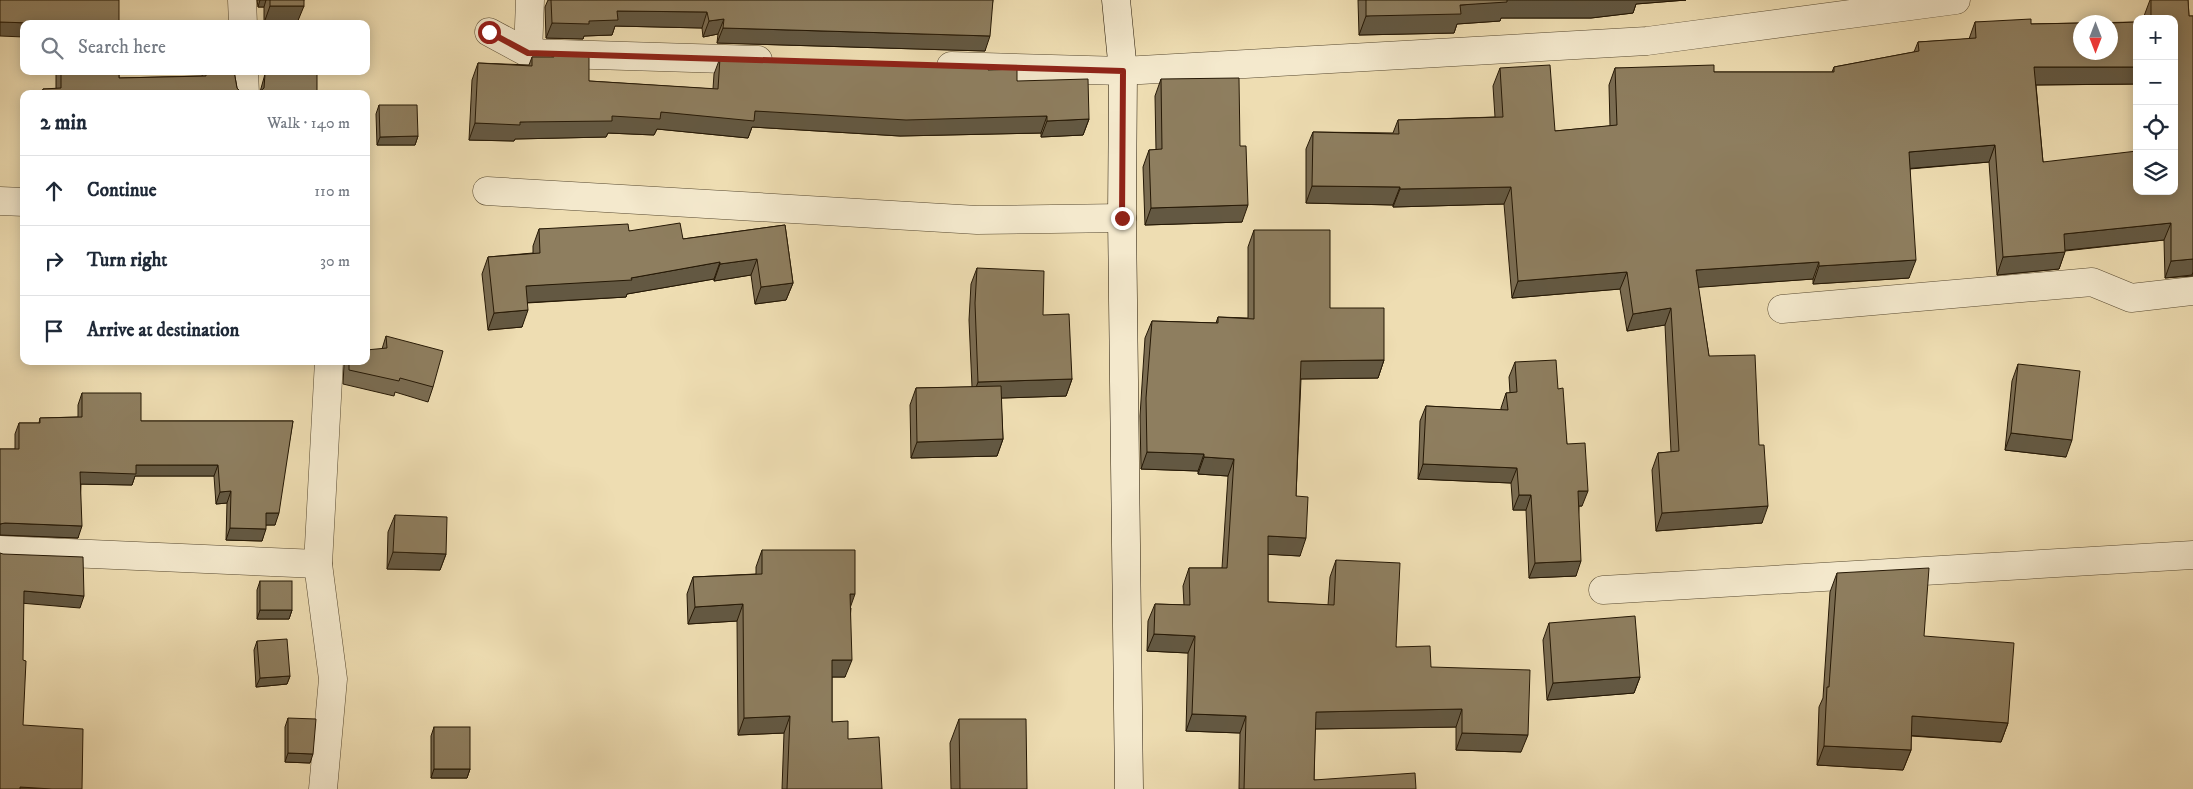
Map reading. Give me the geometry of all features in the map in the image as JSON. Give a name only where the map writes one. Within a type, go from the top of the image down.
[{"type":"street","points":[[242,0],[243,20]]},
{"type":"street","points":[[528,53],[530,0]]},
{"type":"street","points":[[1116,0],[1123,71],[1122,218],[1129,789]]},
{"type":"street","points":[[925,65],[1123,71],[1647,41],[1956,0]]},
{"type":"street","points":[[489,32],[528,53],[786,61]]},
{"type":"street","points":[[244,75],[245,90]]},
{"type":"street","points":[[487,191],[977,220],[1122,218]]},
{"type":"street","points":[[0,201],[20,202]]},
{"type":"street","points":[[1782,309],[2092,282],[2131,298],[2193,291]]},
{"type":"street","points":[[323,789],[333,679],[318,564],[329,365]]},
{"type":"street","points":[[0,550],[318,564]]},
{"type":"street","points":[[1603,590],[2193,555]]},
{"type":"building","points":[[0,0],[119,0],[119,20],[20,20],[20,23],[0,22]]},
{"type":"building","points":[[270,0],[304,0],[304,6],[270,6]]},
{"type":"building","points":[[551,0],[993,0],[990,36],[723,28],[724,19],[709,21],[707,12],[617,11],[618,20],[589,21],[589,24],[552,23]]},
{"type":"building","points":[[1366,0],[1507,0],[1507,2],[1460,5],[1461,14],[1366,16]]},
{"type":"building","points":[[2151,0],[2188,0],[2189,16],[2193,16],[2193,259],[2171,261],[2171,223],[2064,234],[2065,252],[2003,257],[1995,145],[1909,152],[1916,260],[1819,266],[1819,262],[1696,270],[1709,356],[1755,355],[1759,445],[1764,445],[1768,506],[1662,513],[1658,453],[1679,451],[1671,308],[1633,314],[1627,272],[1518,281],[1511,187],[1400,189],[1400,187],[1312,186],[1313,132],[1399,134],[1398,120],[1503,117],[1500,68],[1550,65],[1555,131],[1617,125],[1615,68],[1714,65],[1714,72],[1834,72],[1834,67],[1919,51],[1918,42],[1976,38],[1975,22],[2031,19],[2031,24],[2073,23],[2073,60],[2118,60],[2118,23],[2133,22],[2133,67],[2034,67],[2043,162],[2133,151],[2133,195],[2178,195],[2178,15],[2151,15]]},
{"type":"building","points":[[553,53],[589,54],[589,81],[718,89],[720,58],[988,66],[988,70],[1017,69],[1017,81],[1088,79],[1089,119],[1047,121],[1047,116],[906,120],[755,111],[754,121],[661,112],[660,119],[612,116],[612,121],[520,122],[520,125],[475,123],[478,63],[532,66],[532,57],[554,57]]},
{"type":"building","points":[[61,75],[119,75],[119,78],[235,75],[239,90],[43,90],[61,88]]},
{"type":"building","points":[[265,75],[317,75],[317,90],[262,90],[264,88]]},
{"type":"building","points":[[1239,78],[1240,146],[1246,146],[1248,205],[1151,208],[1149,150],[1162,149],[1161,79]]},
{"type":"building","points":[[379,105],[417,105],[418,136],[380,137]]},
{"type":"building","points":[[680,223],[683,239],[785,225],[793,283],[761,287],[757,259],[720,264],[720,262],[631,278],[632,280],[526,286],[528,310],[494,313],[488,257],[540,253],[539,229],[628,224],[629,231]]},
{"type":"building","points":[[1254,230],[1330,230],[1330,308],[1384,308],[1384,360],[1301,361],[1296,496],[1308,497],[1306,538],[1268,536],[1268,602],[1334,605],[1336,560],[1400,563],[1396,647],[1430,646],[1431,667],[1530,670],[1528,735],[1462,733],[1462,709],[1316,712],[1314,780],[1415,773],[1416,789],[1244,789],[1246,716],[1192,714],[1195,636],[1154,634],[1155,604],[1190,605],[1189,568],[1227,568],[1234,459],[1204,457],[1204,454],[1147,452],[1146,398],[1152,321],[1218,323],[1218,317],[1254,319]]},
{"type":"building","points":[[977,268],[1044,271],[1043,315],[1069,314],[1072,379],[978,382],[975,303]]},
{"type":"building","points":[[386,336],[443,351],[433,387],[400,378],[399,381],[349,370],[349,365],[370,365],[370,350],[387,348]]},
{"type":"building","points":[[1556,360],[1558,389],[1563,388],[1567,444],[1585,443],[1588,491],[1578,491],[1581,561],[1535,563],[1531,495],[1519,495],[1517,468],[1423,464],[1426,406],[1508,410],[1506,393],[1517,392],[1515,362]]},
{"type":"building","points":[[2018,364],[2080,371],[2072,440],[2011,433]]},
{"type":"building","points":[[1001,386],[1003,439],[917,442],[916,388]]},
{"type":"building","points":[[82,393],[141,393],[141,421],[293,421],[279,513],[266,513],[266,529],[230,528],[231,491],[220,492],[218,465],[136,465],[136,474],[80,472],[82,526],[0,524],[0,449],[19,449],[19,423],[40,423],[40,418],[82,417]]},
{"type":"building","points":[[395,515],[447,517],[446,554],[393,552]]},
{"type":"building","points":[[762,550],[855,550],[855,594],[850,594],[852,660],[832,660],[832,722],[848,721],[848,739],[879,737],[882,789],[787,789],[790,716],[744,718],[743,604],[695,607],[693,577],[762,574]]},
{"type":"building","points":[[0,553],[83,557],[84,596],[24,591],[23,660],[26,661],[23,725],[83,729],[82,789],[20,787],[20,789],[0,789]]},
{"type":"building","points":[[1929,568],[1924,636],[2014,643],[2008,723],[1912,716],[1911,750],[1824,746],[1837,573]]},
{"type":"building","points":[[260,581],[292,581],[292,610],[260,610]]},
{"type":"building","points":[[1635,616],[1640,677],[1553,683],[1549,623]]},
{"type":"building","points":[[287,639],[290,676],[260,678],[257,641]]},
{"type":"building","points":[[288,718],[316,719],[313,754],[288,753]]},
{"type":"building","points":[[959,719],[1026,719],[1027,789],[960,789]]},
{"type":"building","points":[[434,727],[470,727],[470,769],[434,769]]},
{"type":"route","points":[[489,32],[528,53],[1123,71],[1122,218]]}]
